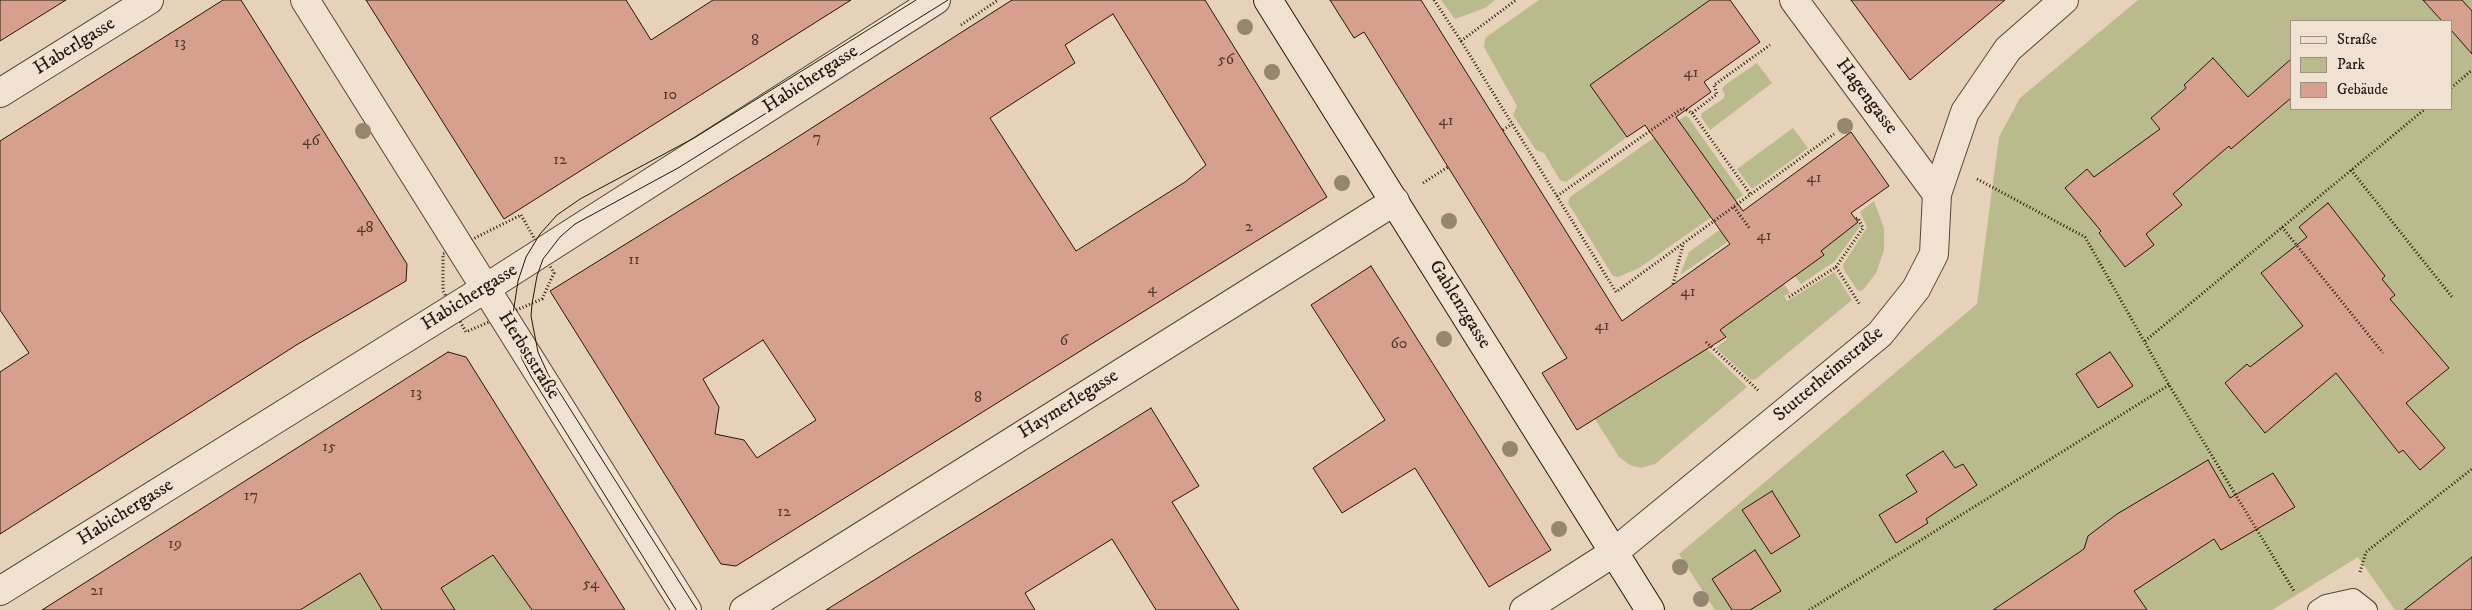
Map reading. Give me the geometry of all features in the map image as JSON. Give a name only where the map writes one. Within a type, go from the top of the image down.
[{"type":"street","name":"Haberlgasse","points":[[0,93],[149,0]]},
{"type":"street","name":"Herbststraße","points":[[305,0],[687,610]]},
{"type":"street","name":"Habichergasse","points":[[0,592],[486,288],[936,0]]},
{"type":"street","name":"Gablenzgasse","points":[[1268,0],[1650,610]]},
{"type":"street","name":"Hagengasse","points":[[1794,0],[1937,194]]},
{"type":"street","name":"Stutterheimstraße","points":[[1524,610],[1614,553],[1880,334],[1916,289],[1934,254],[1937,194],[1965,112],[2008,49],[2064,0]]},
{"type":"street","name":"Haymerlegasse","points":[[744,610],[1395,201]]},
{"type":"lane","points":[[2318,610],[2326,605],[2353,599],[2368,610]]},
{"type":"path","points":[[1434,0],[1616,292],[1834,134]]},
{"type":"path","points":[[1461,41],[1516,0]]},
{"type":"path","points":[[1692,113],[1717,94],[1714,85],[1770,45]]},
{"type":"path","points":[[2452,87],[2472,70]]},
{"type":"path","points":[[1557,196],[1683,108],[1692,113],[1751,195]]},
{"type":"path","points":[[2145,341],[2424,110]]},
{"type":"path","points":[[1503,130],[1512,124]]},
{"type":"path","points":[[1947,164],[2085,237],[2169,384],[2297,595]]},
{"type":"path","points":[[2351,170],[2452,297]]},
{"type":"path","points":[[1734,207],[1750,230]]},
{"type":"path","points":[[1789,296],[1836,267],[1863,228],[1858,218],[1855,219]]},
{"type":"path","points":[[2282,227],[2383,352]]},
{"type":"path","points":[[1674,284],[1683,244]]},
{"type":"path","points":[[1836,267],[1880,334]]},
{"type":"path","points":[[1706,342],[1783,414]]},
{"type":"path","points":[[1809,610],[2169,384]]},
{"type":"path","points":[[2366,552],[2472,469]]},
{"type":"green space","points":[[1441,0],[1495,0],[1485,8],[1455,19]]},
{"type":"green space","points":[[1539,0],[1710,0],[1590,85],[1627,137],[1566,182],[1560,180],[1544,153],[1536,150],[1513,115],[1517,106],[1484,47],[1485,38]]},
{"type":"green space","points":[[2138,0],[2472,0],[2472,610],[2395,610],[2358,557],[2272,610],[1715,610],[1679,554],[1977,304],[1999,137],[2020,98]]},
{"type":"green space","points":[[1757,63],[1772,83],[1710,130],[1701,117],[1702,113],[1723,99],[1725,95],[1722,89],[1725,85]]},
{"type":"green space","points":[[1685,116],[1688,117],[1743,195],[1639,268],[1618,277],[1613,276],[1568,203],[1570,197]]},
{"type":"green space","points":[[1793,128],[1808,148],[1752,189],[1737,169]]},
{"type":"green space","points":[[1874,201],[1884,228],[1884,250],[1876,273],[1863,290],[1858,291],[1844,270],[1843,265],[1867,227],[1860,212]]},
{"type":"green space","points":[[1732,221],[1743,231],[1680,275],[1689,252]]},
{"type":"green space","points":[[1858,222],[1861,225],[1835,261],[1801,284],[1795,276],[1824,255],[1814,240],[1847,230]]},
{"type":"green space","points":[[1834,272],[1852,300],[1756,379],[1751,380],[1716,348],[1727,339],[1720,330],[1784,284],[1790,293],[1784,296],[1787,301]]},
{"type":"green space","points":[[1702,344],[1747,387],[1655,464],[1641,468],[1630,465],[1619,457],[1595,419],[1677,368]]},
{"type":"green space","points":[[433,451],[540,610],[455,610],[441,588],[382,610],[300,610],[437,525]]},
{"type":"building","points":[[0,0],[66,0],[0,41]]},
{"type":"building","points":[[223,0],[241,0],[407,264],[406,281],[298,344],[0,534],[0,372],[29,353],[0,310],[0,141]]},
{"type":"building","points":[[366,0],[626,0],[651,40],[713,0],[851,0],[504,219]]},
{"type":"building","points":[[1012,0],[1205,0],[1327,197],[736,566],[721,564],[550,291],[771,154]],"holes":[[[1113,14],[1206,165],[1185,182],[1076,251],[990,118],[1075,63],[1065,45]],[[763,340],[816,420],[757,458],[744,440],[715,434],[719,407],[703,379]]]},
{"type":"building","points":[[1330,0],[1421,0],[1622,321],[1730,244],[1645,125],[1627,137],[1590,85],[1710,0],[1730,0],[1760,42],[1704,82],[1711,92],[1676,117],[1743,211],[1851,132],[1889,186],[1851,213],[1858,222],[1821,251],[1824,255],[1720,330],[1726,337],[1577,430],[1542,373],[1567,358],[1364,32],[1354,38]]},
{"type":"building","points":[[1851,0],[2005,0],[1910,80]]},
{"type":"building","points":[[2423,0],[2462,0],[2472,11],[2472,54],[2452,31],[2452,20],[2441,20]]},
{"type":"building","points":[[2213,58],[2248,97],[2290,60],[2290,99],[2231,149],[2229,146],[2173,194],[2182,205],[2146,234],[2154,245],[2125,267],[2099,233],[2101,231],[2065,188],[2087,169],[2094,177],[2160,129],[2151,118],[2186,88],[2184,85]]},
{"type":"building","points":[[2328,203],[2385,276],[2382,279],[2395,295],[2390,299],[2449,368],[2406,403],[2445,448],[2420,470],[2403,450],[2399,453],[2336,373],[2265,433],[2225,383],[2247,364],[2250,367],[2303,326],[2261,273],[2307,237],[2299,227]]},
{"type":"building","points":[[1371,266],[1551,550],[1489,587],[1415,468],[1342,513],[1313,468],[1385,420],[1311,305]]},
{"type":"building","points":[[448,352],[466,357],[625,610],[532,610],[493,555],[441,588],[455,610],[382,610],[360,573],[300,610],[42,610]]},
{"type":"building","points":[[2110,352],[2133,386],[2098,408],[2076,374]]},
{"type":"building","points":[[1151,408],[1199,486],[1172,502],[1239,610],[1156,610],[1112,539],[1025,593],[1035,610],[826,610]]},
{"type":"building","points":[[1943,451],[1955,468],[1963,464],[1977,485],[1926,519],[1928,523],[1896,543],[1879,515],[1917,492],[1906,475]]},
{"type":"building","points":[[2208,460],[2230,498],[2273,473],[2295,507],[2221,550],[2214,539],[2134,591],[2147,610],[1993,610],[2084,549],[2088,536],[2117,514]]},
{"type":"building","points":[[1772,491],[1800,536],[1771,554],[1742,510]]},
{"type":"building","points":[[1755,550],[1781,591],[1750,610],[1732,610],[1712,579]]},
{"type":"building","points":[[2472,557],[2472,610],[2404,610]]},
{"type":"tram line","points":[[676,610],[522,359],[515,335],[513,314],[518,281],[526,257],[540,234],[557,215],[580,199],[694,138],[916,0]]},
{"type":"tram line","points":[[697,610],[548,374],[538,352],[531,316],[537,276],[543,259],[560,237],[575,224],[678,168],[948,0]]}]
